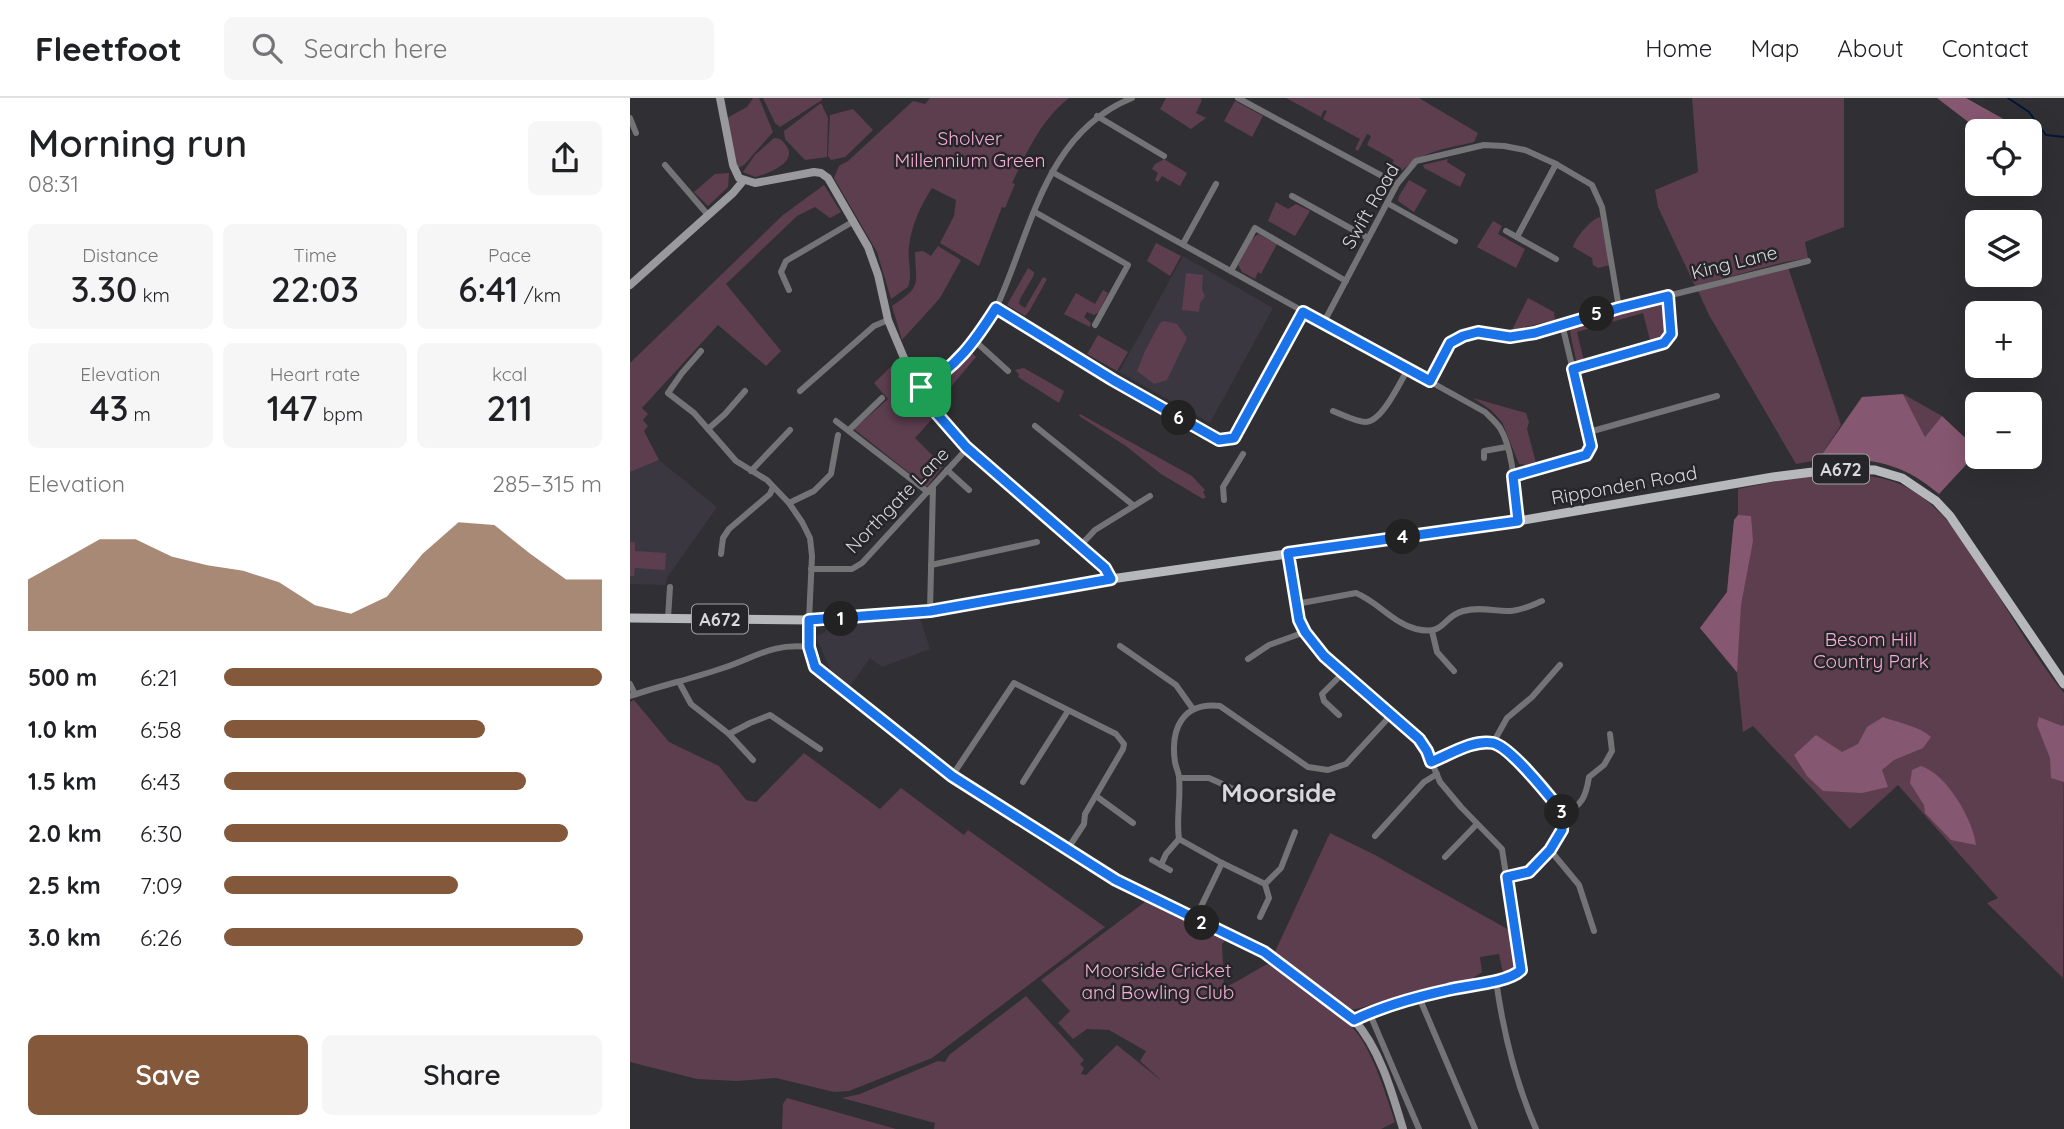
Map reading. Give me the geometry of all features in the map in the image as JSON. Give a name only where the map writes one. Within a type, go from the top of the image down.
[{"type":"main road","name":"Ripponden Road","points":[[630,618],[809,620],[930,611],[1111,579],[1518,521],[1786,475],[1837,469],[1875,470],[1902,478],[1950,516],[2064,684]]},
{"type":"street","points":[[720,98],[733,165],[739,178],[755,183],[811,172],[821,173],[828,178],[874,261],[888,320],[904,358],[938,415],[966,447],[1105,568],[1111,579]]},
{"type":"street","points":[[921,387],[942,376],[960,359],[996,308],[1052,172],[1067,146],[1097,116],[1132,98]]},
{"type":"street","points":[[1238,98],[1397,184]]},
{"type":"street","points":[[1097,116],[1164,156]]},
{"type":"street","points":[[630,118],[636,134]]},
{"type":"street","name":"Swift Road","points":[[1324,322],[1397,184],[1416,161],[1484,145],[1525,150],[1592,185],[1601,201],[1619,308]]},
{"type":"street","points":[[1517,237],[1556,164]]},
{"type":"street","points":[[665,165],[708,215]]},
{"type":"street","points":[[1052,172],[1485,412],[1500,429],[1506,447],[1513,476],[1518,521]]},
{"type":"street","points":[[630,285],[743,181]]},
{"type":"street","points":[[1183,244],[1216,184]]},
{"type":"street","points":[[1292,196],[1368,237]]},
{"type":"street","points":[[1387,203],[1455,241]]},
{"type":"street","points":[[1035,212],[1128,265],[1096,326]]},
{"type":"street","points":[[789,290],[781,272],[786,261],[854,221]]},
{"type":"street","points":[[1231,271],[1255,228],[1346,281]]},
{"type":"street","points":[[1506,231],[1556,259]]},
{"type":"street","name":"King Lane","points":[[1430,381],[1450,343],[1463,336],[1478,332],[1510,337],[1535,333],[1683,291],[1808,261]]},
{"type":"street","points":[[1573,369],[1664,343],[1671,334],[1668,296]]},
{"type":"street","points":[[996,308],[1113,380],[1219,440],[1234,438],[1303,312]]},
{"type":"street","points":[[800,391],[874,326],[888,320]]},
{"type":"street","points":[[1513,476],[1586,455],[1591,446],[1562,324]]},
{"type":"street","points":[[975,341],[1008,371]]},
{"type":"street","points":[[701,351],[668,393],[694,413],[736,461],[760,475],[789,503],[810,538],[809,647],[815,667],[952,776],[1116,880],[1264,952],[1354,1020],[1372,1046],[1387,1080],[1403,1129]]},
{"type":"street","points":[[1334,411],[1364,422],[1373,421],[1382,412],[1408,369]]},
{"type":"street","points":[[708,429],[726,414],[745,391]]},
{"type":"street","points":[[1589,432],[1717,396]]},
{"type":"street","points":[[849,430],[882,398]]},
{"type":"street","points":[[836,421],[930,490],[930,611]]},
{"type":"street","points":[[1035,426],[1133,505]]},
{"type":"street","points":[[751,471],[790,430]]},
{"type":"street","points":[[789,503],[814,491],[831,474],[838,435]]},
{"type":"street","points":[[1484,458],[1484,451],[1506,447]]},
{"type":"street","name":"Northgate Lane","points":[[811,569],[852,569],[862,563],[963,453]]},
{"type":"street","points":[[1224,500],[1223,487],[1243,454]]},
{"type":"street","points":[[947,470],[969,490]]},
{"type":"street","points":[[721,554],[723,538],[729,529],[759,504],[773,487]]},
{"type":"street","points":[[1080,546],[1095,530],[1150,496]]},
{"type":"street","points":[[931,565],[1037,542]]},
{"type":"street","points":[[1288,553],[1299,620],[1305,632],[1324,656],[1419,739],[1446,789],[1502,849],[1521,970],[1510,978],[1419,997],[1369,1012],[1354,1020]]},
{"type":"street","points":[[668,618],[670,587]]},
{"type":"street","points":[[1296,604],[1356,593],[1400,622],[1416,629],[1432,631],[1445,625],[1453,614],[1465,610],[1490,608],[1510,611],[1542,601]]},
{"type":"street","points":[[1432,631],[1437,652],[1454,671]]},
{"type":"street","points":[[1248,659],[1269,645],[1305,632]]},
{"type":"street","points":[[1120,646],[1176,685],[1193,709]]},
{"type":"street","points":[[630,684],[633,695],[721,669],[771,648],[809,647]]},
{"type":"street","points":[[1493,743],[1507,718],[1532,697],[1560,665]]},
{"type":"street","points":[[1339,715],[1324,701],[1322,694],[1344,672]]},
{"type":"street","points":[[679,682],[691,704],[729,734],[753,760]]},
{"type":"street","points":[[952,776],[1014,683],[1116,734],[1124,744],[1085,814],[1084,824],[1067,850]]},
{"type":"street","points":[[1161,865],[1166,854],[1179,839],[1179,778],[1174,737],[1183,718],[1193,709],[1208,705],[1220,706],[1308,768],[1328,770],[1346,764],[1392,714]]},
{"type":"street","points":[[1023,782],[1068,711]]},
{"type":"street","points":[[729,734],[771,715],[820,749]]},
{"type":"street","points":[[1563,813],[1584,800],[1589,777],[1604,765],[1612,751],[1610,734]]},
{"type":"street","points":[[1431,762],[1472,745],[1493,743],[1508,753],[1563,813],[1562,830],[1550,850],[1529,872],[1507,877]]},
{"type":"street","points":[[1375,836],[1424,782],[1437,775]]},
{"type":"street","points":[[1179,778],[1209,778],[1240,792]]},
{"type":"street","points":[[1096,796],[1133,823]]},
{"type":"street","points":[[1445,857],[1477,824]]},
{"type":"street","points":[[1265,884],[1281,868],[1295,832]]},
{"type":"street","points":[[1179,839],[1265,884],[1269,898],[1259,916]]},
{"type":"street","points":[[1550,850],[1579,885],[1594,931]]},
{"type":"street","points":[[1152,860],[1170,870]]},
{"type":"street","points":[[1195,919],[1222,863]]},
{"type":"street","points":[[1496,979],[1502,1020],[1515,1070],[1522,1096],[1536,1129]]},
{"type":"street","points":[[1419,997],[1475,1129]]},
{"type":"street","points":[[1369,1012],[1419,1129]]},
{"type":"shaded area","points":[[1937,98],[1966,98],[2004,119],[1965,119]]},
{"type":"shaded area","points":[[1183,256],[1273,308],[1210,423],[1119,372]]},
{"type":"shaded area","points":[[1903,394],[1925,437],[1942,416],[1965,438],[1965,466],[1939,494],[1911,474],[1883,464],[1852,459],[1818,460],[1862,397]]},
{"type":"shaded area","points":[[659,460],[717,507],[667,578],[666,585],[630,584],[630,472]]},
{"type":"shaded area","points":[[1738,515],[1751,516],[1753,541],[1741,605],[1737,672],[1700,628],[1727,592],[1734,520]]},
{"type":"shaded area","points":[[919,615],[930,649],[882,667],[870,658],[848,689],[830,669],[816,637],[841,622]]},
{"type":"shaded area","points":[[1883,717],[1915,727],[1931,737],[1923,748],[1894,760],[1882,770],[1888,787],[1862,793],[1823,791],[1807,776],[1794,755],[1816,735],[1842,752],[1858,744],[1867,727]]},
{"type":"shaded area","points":[[2039,717],[2064,725],[2064,782],[2051,778],[2050,758],[2037,725]]},
{"type":"shaded area","points":[[1921,766],[1940,778],[1957,799],[1970,823],[1976,845],[1951,840],[1925,813],[1924,805],[1910,783],[1912,770]]},
{"type":"green space","points":[[753,98],[759,98],[773,132],[744,165],[738,168],[727,118],[747,107]]},
{"type":"green space","points":[[763,98],[822,100],[780,127],[775,123]]},
{"type":"green space","name":"Sholver Millennium Green","points":[[930,98],[1069,98],[1050,116],[1029,148],[979,266],[940,243],[954,216],[956,200],[932,188],[920,209],[910,239],[908,287],[891,299],[877,252],[834,178],[839,166],[848,161],[913,101],[925,104]]},
{"type":"green space","points":[[1166,98],[1200,98],[1202,100],[1196,113],[1206,118],[1191,129],[1160,109]]},
{"type":"green space","points":[[1286,98],[1419,98],[1478,133],[1474,142],[1424,156],[1397,175],[1387,173],[1394,160],[1367,145],[1371,136],[1367,134],[1358,151],[1355,149],[1360,139],[1323,119],[1327,111],[1324,110],[1321,117]]},
{"type":"green space","points":[[1692,98],[1844,98],[1844,227],[1805,242],[1808,258],[1695,286],[1658,207],[1655,190],[1698,172]]},
{"type":"green space","points":[[1235,101],[1263,116],[1252,137],[1224,121]]},
{"type":"green space","points":[[821,103],[828,118],[827,157],[805,160],[785,139],[784,131]]},
{"type":"green space","points":[[853,109],[873,130],[845,157],[831,160],[828,156],[830,115]]},
{"type":"green space","points":[[774,138],[782,140],[787,147],[789,152],[785,162],[755,177],[743,172],[755,155]]},
{"type":"green space","points":[[1164,159],[1187,173],[1180,186],[1162,176],[1158,182],[1155,180],[1158,173],[1152,169]]},
{"type":"green space","points":[[1448,159],[1447,162],[1466,174],[1460,187],[1423,165]]},
{"type":"green space","points":[[729,173],[728,187],[708,206],[694,192],[715,174]]},
{"type":"green space","points":[[1409,180],[1427,190],[1414,212],[1398,201]]},
{"type":"green space","points":[[824,185],[841,212],[830,218],[815,207],[797,216],[726,284],[781,351],[766,366],[718,325],[642,408],[648,414],[643,420],[648,426],[644,431],[659,460],[630,472],[630,363],[783,215]]},
{"type":"green space","points":[[1276,202],[1288,209],[1296,204],[1310,211],[1295,236],[1268,221]]},
{"type":"green space","points":[[1600,217],[1610,265],[1598,268],[1593,265],[1592,258],[1573,247],[1584,229]]},
{"type":"green space","points":[[1493,221],[1502,226],[1498,234],[1525,249],[1516,268],[1477,247]]},
{"type":"green space","points":[[1258,234],[1277,244],[1261,274],[1258,272],[1255,279],[1242,272],[1238,265],[1252,239]]},
{"type":"green space","points":[[1156,243],[1181,256],[1170,276],[1147,261]]},
{"type":"green space","points":[[938,246],[961,260],[940,298],[902,340],[892,306],[913,289],[916,279],[915,252],[923,251],[931,256]]},
{"type":"green space","points":[[1788,267],[1841,425],[1818,460],[1796,464],[1709,315],[1698,291]]},
{"type":"green space","points":[[1028,268],[1034,275],[1020,299],[1019,304],[1025,308],[1043,277],[1047,279],[1025,316],[1007,305]]},
{"type":"green space","points":[[1186,273],[1203,275],[1202,289],[1205,297],[1200,303],[1199,312],[1182,310]]},
{"type":"green space","points":[[1103,290],[1108,293],[1099,312],[1094,315],[1087,312],[1084,317],[1091,323],[1090,327],[1064,314],[1076,293],[1095,304]]},
{"type":"green space","points":[[1528,298],[1554,312],[1555,320],[1512,330]]},
{"type":"green space","points":[[1658,304],[1665,306],[1667,333],[1662,341],[1651,344],[1643,313],[1577,332],[1584,361],[1576,360],[1570,332],[1572,326]]},
{"type":"green space","points":[[1164,321],[1177,324],[1187,338],[1167,380],[1154,384],[1137,371],[1160,323]]},
{"type":"green space","points":[[1098,335],[1128,352],[1117,371],[1087,354]]},
{"type":"green space","points":[[971,352],[976,357],[938,402],[934,396],[934,388]]},
{"type":"green space","points":[[899,359],[933,418],[915,438],[943,466],[927,487],[854,429],[888,399],[874,383]]},
{"type":"green space","points":[[1024,368],[1064,391],[1059,403],[1018,377],[1019,374],[1015,370]]},
{"type":"green space","points":[[1903,394],[1942,416],[1925,437]]},
{"type":"green space","points":[[1473,398],[1526,413],[1529,422],[1527,429],[1536,463],[1519,464],[1502,422],[1491,410]]},
{"type":"green space","points":[[1080,414],[1192,476],[1205,490],[1203,492],[1206,497],[1203,499],[1161,474],[1126,446],[1079,416]]},
{"type":"green space","name":"Besom Hill Country Park","points":[[1842,473],[1889,480],[1920,495],[1934,507],[1969,549],[2064,693],[2063,978],[1987,903],[1998,898],[1898,785],[1850,829],[1753,726],[1743,732],[1737,673],[1700,628],[1727,592],[1734,520],[1738,515],[1738,489],[1792,478]]},
{"type":"green space","points":[[630,542],[635,542],[635,551],[666,553],[665,570],[635,568],[634,576],[630,576]]},
{"type":"green space","points":[[634,700],[669,742],[719,766],[746,800],[756,802],[804,753],[880,809],[901,788],[964,835],[968,830],[1105,927],[932,1058],[849,1091],[834,1092],[776,1078],[737,1081],[697,1079],[630,1062],[630,702]]},
{"type":"green space","points":[[1330,833],[1511,931],[1515,965],[1513,969],[1503,973],[1499,954],[1480,957],[1482,972],[1472,979],[1352,1010],[1274,954]]},
{"type":"green space","name":"Moorside Cricket and Bowling Club","points":[[1145,902],[1225,941],[1222,944],[1224,987],[1268,964],[1339,1014],[1357,1033],[1369,1052],[1395,1122],[1381,1129],[934,1129],[935,1123],[842,1098],[860,1094],[938,1061],[945,1062],[949,1055],[1026,996],[1084,1060],[1080,1064],[1084,1068],[1081,1074],[1086,1075],[1117,1045],[1163,1082],[1140,1061],[1146,1051],[1109,1030],[1087,1029],[1073,1039],[1058,1023],[1070,1011],[1041,980]]},
{"type":"green space","points":[[787,1098],[896,1129],[782,1129],[783,1104]]},
{"type":"waterway","points":[[2008,98],[2029,112],[2046,135],[2064,137]]},
{"type":"district","name":"Moorside","points":[[1279,792]]},
{"type":"route","points":[[1668,296],[1671,334],[1664,343],[1573,369],[1591,446],[1586,455],[1513,476],[1518,521],[1288,553],[1299,620],[1305,632],[1324,656],[1419,739],[1431,762],[1472,745],[1493,743],[1502,747],[1538,783],[1563,813],[1562,830],[1550,850],[1529,872],[1507,877],[1521,970],[1510,978],[1446,990],[1369,1012],[1354,1020],[1264,952],[1116,880],[952,776],[815,667],[809,647],[809,620],[930,611],[1111,579],[1105,568],[966,447],[938,415],[921,387],[942,376],[960,359],[996,308],[1113,380],[1219,440],[1234,438],[1303,312],[1430,381],[1450,343],[1463,336],[1478,332],[1510,337],[1535,333],[1668,296]]}]
